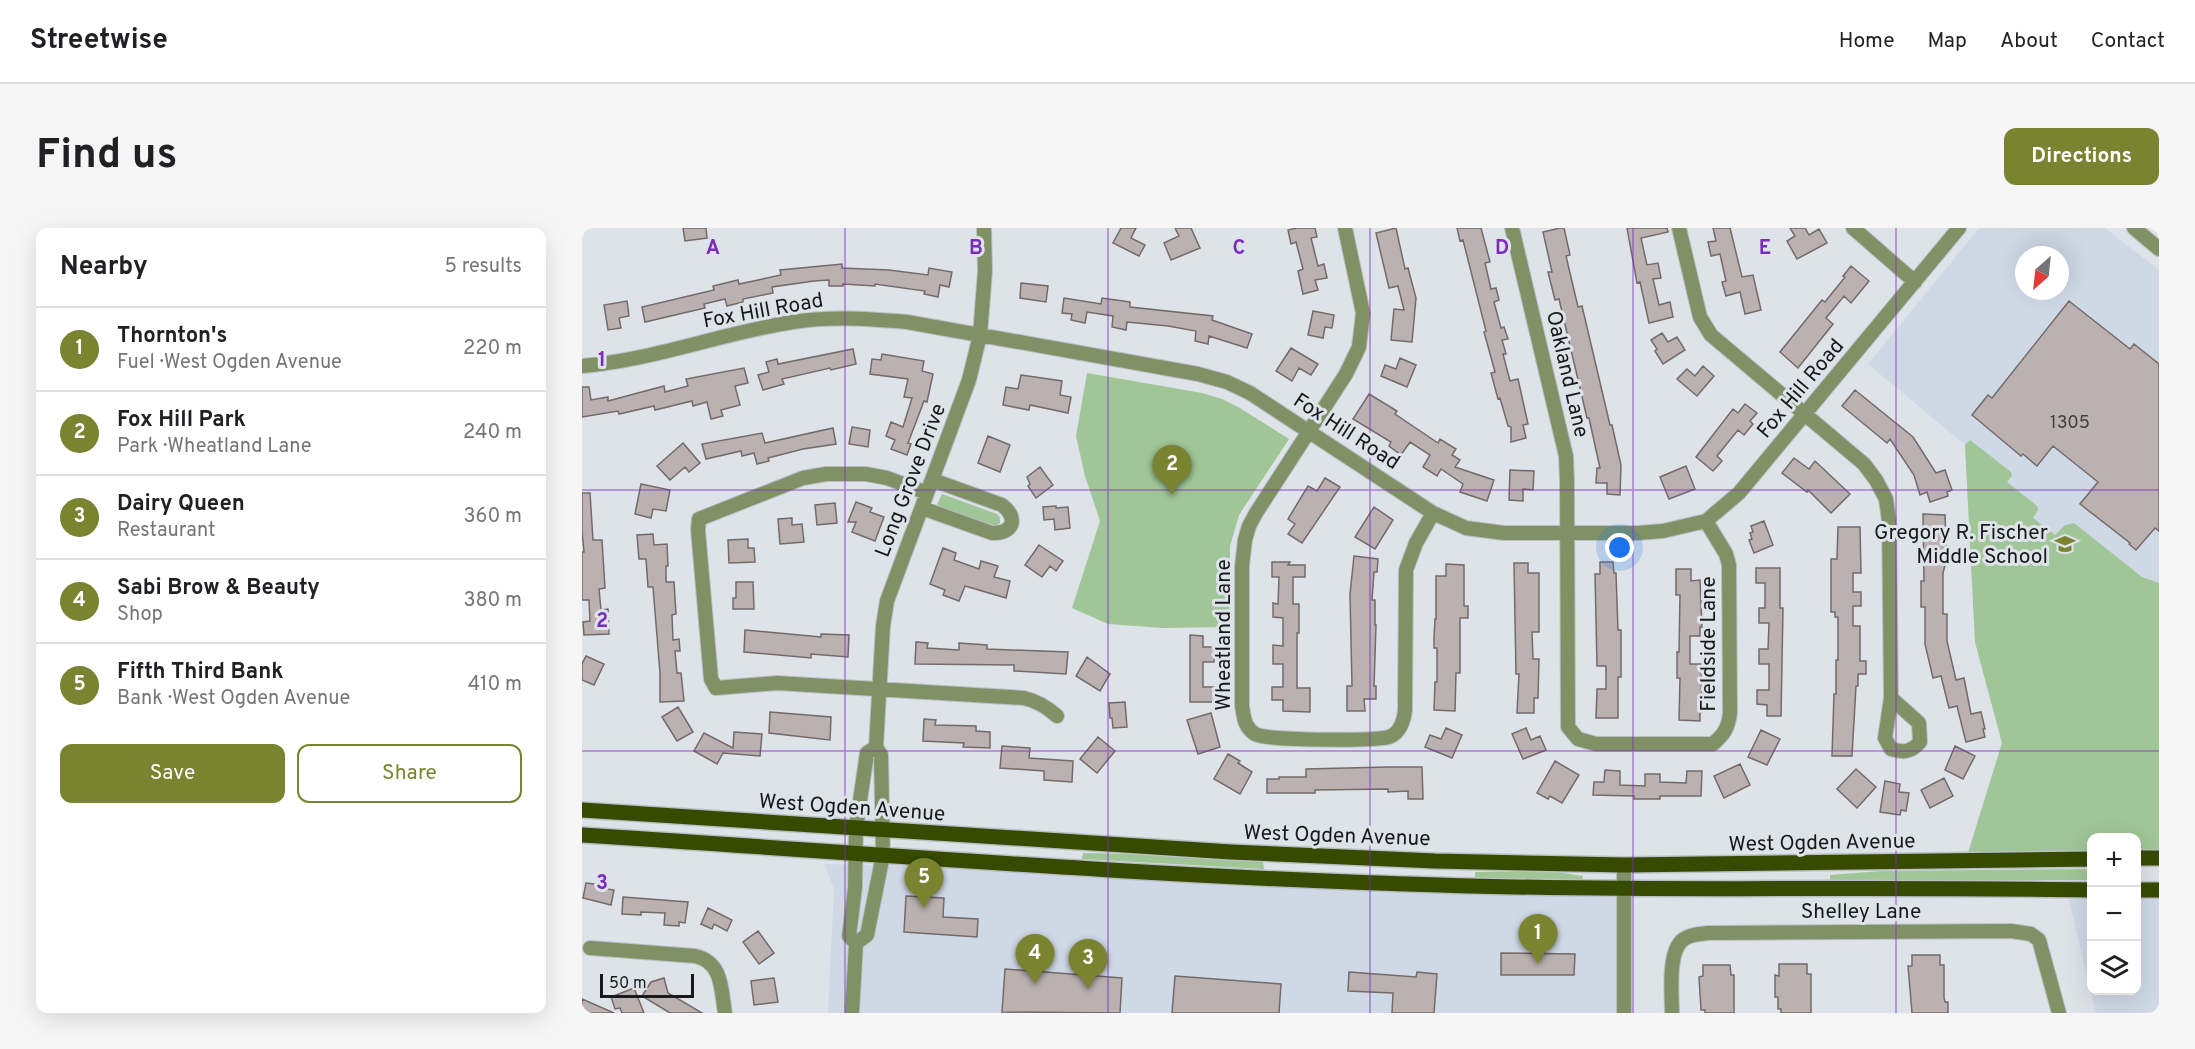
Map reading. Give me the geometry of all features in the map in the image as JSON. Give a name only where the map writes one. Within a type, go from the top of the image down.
[{"type":"main road","name":"West Ogden Avenue","points":[[582,810],[883,831],[1435,861],[1624,865],[2087,859]]},
{"type":"main road","points":[[582,835],[1281,879],[1442,886],[1624,889],[2087,890]]},
{"type":"main road","points":[[1281,879],[1292,855]]},
{"type":"main road","points":[[2141,858],[2159,858]]},
{"type":"main road","points":[[2141,890],[2159,890]]},
{"type":"street","name":"Long Grove Drive","points":[[856,943],[867,935],[883,855],[881,755],[876,747],[883,626],[887,601],[963,398],[980,335],[986,271],[984,228]]},
{"type":"street","points":[[1309,430],[1353,362],[1362,329],[1360,296],[1345,228]]},
{"type":"street","name":"Oakland Lane","points":[[1512,228],[1566,456],[1567,532]]},
{"type":"street","points":[[1679,228],[1700,316],[1711,335],[1864,464],[1886,499],[1890,531],[1891,698]]},
{"type":"street","points":[[1853,228],[1915,282]]},
{"type":"street","name":"Fox Hill Road","points":[[582,366],[628,360],[770,326],[831,318],[866,318],[907,322],[1209,376],[1250,393],[1433,513],[1466,528],[1484,531],[1663,531],[1706,521],[1739,493],[1959,228]]},
{"type":"street","points":[[2133,228],[2159,249]]},
{"type":"street","name":"Wheatland Lane","points":[[1309,430],[1256,513],[1245,540],[1242,566],[1242,706],[1245,725],[1253,733],[1272,738],[1372,738],[1391,736],[1401,727],[1405,710],[1406,570],[1416,543],[1433,513]]},
{"type":"street","points":[[927,494],[887,478],[859,473],[833,473],[802,478],[699,519],[698,530],[711,679],[716,688],[777,683],[1024,699],[1037,702],[1057,716]]},
{"type":"street","points":[[922,508],[992,533],[1007,531],[1011,525],[1012,517],[1009,510],[1002,505],[933,480]]},
{"type":"street","name":"Fieldside Lane","points":[[1567,532],[1568,727],[1578,739],[1587,743],[1713,744],[1725,733],[1729,725],[1730,588],[1726,554],[1706,521]]},
{"type":"street","name":"Long Grove Drive","points":[[852,1013],[856,943],[849,936],[855,888],[856,828],[867,753],[876,747]]},
{"type":"street","points":[[1624,865],[1624,1013]]},
{"type":"street","name":"Shelley Lane","points":[[1672,1013],[1672,972],[1676,948],[1683,939],[1694,934],[2011,931],[2031,934],[2039,940],[2060,1013]]},
{"type":"street","points":[[590,948],[695,956],[708,961],[718,971],[724,1013]]},
{"type":"shaded area","name":"Gregory R. Fischer Middle School","points":[[1979,228],[2105,228],[2159,270],[2159,851],[2141,841],[2141,833],[2087,833],[2087,839],[1968,853],[2002,743],[1975,642],[1965,445],[1868,364]]},
{"type":"shaded area","points":[[824,864],[974,867],[1019,871],[1632,898],[1629,1013],[828,1013],[834,889]]},
{"type":"shaded area","points":[[2068,897],[2087,898],[2087,976]]},
{"type":"shaded area","points":[[2141,898],[2159,898],[2159,1013],[2096,1013],[2092,995],[2141,995]]},
{"type":"green space","points":[[1087,373],[1202,393],[1222,399],[1289,439],[1239,515],[1230,546],[1229,627],[1163,628],[1108,624],[1072,608],[1100,521],[1085,476],[1076,436]]},
{"type":"green space","points":[[1970,440],[2011,472],[2012,476],[2007,482],[2037,506],[2038,510],[2033,518],[2055,535],[2065,525],[2074,523],[2142,577],[2159,583],[2159,851],[2141,852],[2141,833],[2087,833],[2087,852],[1968,853],[2002,743],[1975,642],[1965,445]]},
{"type":"green space","points":[[942,494],[997,514],[1000,517],[1000,523],[995,527],[941,508],[937,504]]},
{"type":"green space","points":[[1083,853],[1263,862],[1264,869],[1082,859]]},
{"type":"green space","points":[[2087,869],[2087,880],[1830,880],[1830,875],[1881,871]]},
{"type":"green space","points":[[1550,871],[1583,876],[1582,880],[1475,878],[1475,872]]},
{"type":"building","points":[[683,228],[706,228],[707,238],[685,241]]},
{"type":"building","points":[[1121,228],[1136,228],[1131,238],[1145,245],[1139,256],[1113,243]]},
{"type":"building","points":[[1175,228],[1191,228],[1200,248],[1171,260],[1164,243],[1179,236]]},
{"type":"building","points":[[1315,228],[1317,237],[1311,238],[1318,266],[1324,264],[1327,278],[1315,280],[1318,290],[1303,294],[1298,271],[1303,269],[1296,242],[1291,244],[1288,230]]},
{"type":"building","points":[[1396,228],[1405,269],[1408,268],[1416,298],[1412,342],[1391,340],[1394,309],[1404,310],[1398,286],[1389,288],[1376,233]]},
{"type":"building","points":[[1457,228],[1481,228],[1490,262],[1485,263],[1491,289],[1496,288],[1499,300],[1494,302],[1501,328],[1504,327],[1508,339],[1502,340],[1506,354],[1503,354],[1510,381],[1518,379],[1528,424],[1523,425],[1526,438],[1511,442],[1511,427],[1508,426],[1500,398],[1498,399],[1491,373],[1495,372],[1484,332],[1486,331],[1463,240],[1460,241]]},
{"type":"building","points":[[1564,228],[1570,255],[1566,256],[1578,307],[1582,306],[1621,465],[1620,495],[1607,494],[1607,483],[1596,483],[1597,468],[1600,468],[1589,418],[1587,418],[1559,299],[1555,300],[1548,272],[1552,272],[1543,232]]},
{"type":"building","points":[[1627,228],[1667,228],[1668,232],[1641,238],[1647,265],[1658,263],[1661,278],[1653,279],[1659,305],[1670,302],[1673,317],[1649,323],[1640,282],[1637,283]]},
{"type":"building","points":[[1713,228],[1730,228],[1742,277],[1753,275],[1761,310],[1745,314],[1740,292],[1726,296],[1722,282],[1726,281],[1720,254],[1711,256],[1708,242],[1716,241]]},
{"type":"building","points":[[1790,228],[1805,228],[1809,235],[1819,229],[1827,243],[1797,259],[1787,241],[1795,236]]},
{"type":"building","points":[[842,264],[842,268],[889,270],[928,275],[929,268],[952,272],[949,287],[940,285],[938,297],[924,294],[925,291],[875,284],[875,286],[843,284],[843,286],[829,286],[829,280],[814,281],[772,287],[773,293],[743,299],[743,302],[727,306],[725,299],[704,304],[705,308],[645,322],[642,307],[714,290],[713,286],[738,280],[739,284],[781,275],[780,270]]},
{"type":"building","points":[[1851,266],[1869,281],[1851,303],[1844,296],[1826,318],[1833,324],[1798,368],[1780,352],[1822,300],[1825,302]]},
{"type":"building","points":[[1021,283],[1048,286],[1046,302],[1020,298]]},
{"type":"building","points":[[1064,298],[1101,304],[1102,298],[1130,302],[1130,307],[1213,316],[1212,320],[1252,334],[1247,348],[1209,336],[1208,344],[1195,341],[1196,331],[1168,326],[1127,322],[1126,330],[1112,327],[1113,316],[1087,312],[1085,323],[1071,320],[1072,314],[1062,313]]},
{"type":"building","points":[[627,301],[629,316],[619,318],[621,328],[608,330],[604,305]]},
{"type":"building","points":[[2069,301],[2130,349],[2134,344],[2159,364],[2159,531],[2155,528],[2136,550],[2080,504],[2098,482],[2053,446],[2037,466],[2023,454],[2021,456],[1972,415],[1988,395],[1992,398]]},
{"type":"building","points":[[1313,311],[1334,315],[1332,328],[1325,327],[1323,338],[1308,335]]},
{"type":"building","points":[[1662,333],[1668,342],[1677,337],[1685,350],[1663,364],[1651,340]]},
{"type":"building","points":[[1291,348],[1318,364],[1311,375],[1299,368],[1292,381],[1276,371]]},
{"type":"building","points":[[853,349],[856,364],[782,379],[784,384],[763,390],[758,375],[769,372],[766,362],[777,359],[778,364]]},
{"type":"building","points":[[882,354],[924,361],[922,371],[933,374],[927,402],[924,401],[908,443],[911,444],[907,455],[891,449],[895,440],[886,436],[891,422],[903,427],[912,398],[904,397],[908,379],[870,374],[872,359],[881,360]]},
{"type":"building","points":[[1400,358],[1416,365],[1407,387],[1381,376],[1385,365],[1396,369]]},
{"type":"building","points":[[1703,366],[1714,376],[1697,396],[1677,379],[1687,369],[1695,376]]},
{"type":"building","points":[[744,368],[748,383],[735,386],[740,405],[721,410],[723,416],[711,419],[707,402],[693,406],[692,401],[655,410],[654,406],[619,414],[618,411],[582,417],[582,387],[589,387],[591,400],[608,397],[608,401],[664,386],[665,392],[688,386],[686,379]]},
{"type":"building","points":[[1021,375],[1062,381],[1060,395],[1071,397],[1068,413],[1030,405],[1029,410],[1003,405],[1006,387],[1018,389]]},
{"type":"building","points":[[1855,390],[1913,437],[1936,473],[1945,470],[1952,490],[1947,492],[1948,496],[1930,502],[1927,492],[1920,495],[1914,475],[1890,439],[1887,443],[1842,406]]},
{"type":"building","points":[[1369,394],[1397,411],[1395,414],[1438,443],[1440,439],[1456,449],[1452,455],[1460,460],[1455,467],[1494,480],[1487,501],[1460,492],[1463,484],[1441,469],[1437,476],[1423,467],[1430,455],[1410,442],[1401,455],[1389,446],[1391,442],[1353,419]]},
{"type":"building","points":[[1745,404],[1757,413],[1750,421],[1753,424],[1744,435],[1738,430],[1717,456],[1722,461],[1713,471],[1696,457],[1733,409],[1738,413]]},
{"type":"building","points":[[852,427],[870,430],[868,447],[849,444]]},
{"type":"building","points":[[833,428],[836,444],[803,449],[768,458],[769,461],[757,464],[754,453],[742,456],[741,451],[706,459],[702,444],[762,433],[765,443]]},
{"type":"building","points":[[988,436],[1010,445],[1000,472],[978,463]]},
{"type":"building","points":[[683,443],[700,463],[689,472],[685,467],[670,480],[657,466]]},
{"type":"building","points":[[1794,458],[1809,469],[1815,461],[1850,494],[1831,513],[1808,490],[1807,492],[1782,473]]},
{"type":"building","points":[[1686,466],[1695,489],[1669,499],[1660,477]]},
{"type":"building","points":[[1040,467],[1053,485],[1036,498],[1028,486],[1030,484],[1027,477]]},
{"type":"building","points":[[1510,470],[1534,471],[1533,490],[1523,489],[1523,501],[1509,500]]},
{"type":"building","points":[[1325,478],[1340,487],[1302,543],[1288,534],[1295,524],[1288,519],[1308,486],[1317,491]]},
{"type":"building","points":[[641,484],[670,490],[666,511],[653,509],[651,518],[635,514]]},
{"type":"building","points":[[582,493],[590,493],[593,540],[602,540],[605,588],[599,589],[601,610],[608,609],[609,634],[584,635],[583,622],[590,621],[589,600],[582,600],[582,552],[584,552]]},
{"type":"building","points":[[856,502],[872,508],[870,512],[884,517],[875,541],[852,532],[856,522],[848,522]]},
{"type":"building","points":[[835,503],[837,523],[817,525],[815,505]]},
{"type":"building","points":[[1056,506],[1056,508],[1068,507],[1070,528],[1055,530],[1054,519],[1044,520],[1043,507]]},
{"type":"building","points":[[1374,507],[1393,520],[1375,549],[1355,537]]},
{"type":"building","points":[[1923,514],[1945,515],[1947,565],[1943,573],[1943,614],[1947,614],[1947,641],[1956,680],[1964,678],[1971,714],[1981,712],[1985,729],[1983,729],[1985,737],[1966,742],[1957,706],[1949,708],[1941,676],[1933,678],[1925,644],[1925,607],[1921,607],[1921,581],[1924,581]]},
{"type":"building","points":[[792,518],[792,525],[802,524],[804,542],[780,544],[778,519]]},
{"type":"building","points":[[1764,521],[1773,545],[1754,553],[1749,540],[1752,539],[1750,533],[1753,532],[1751,526]]},
{"type":"building","points":[[1838,527],[1860,527],[1861,573],[1853,573],[1853,592],[1861,592],[1861,606],[1853,606],[1853,626],[1860,626],[1860,661],[1866,661],[1866,674],[1858,674],[1852,756],[1832,756],[1836,660],[1838,660],[1838,617],[1835,617],[1835,612],[1831,612],[1831,559],[1837,559]]},
{"type":"building","points":[[653,534],[654,545],[667,544],[666,582],[674,582],[676,614],[672,615],[673,640],[679,639],[680,651],[675,651],[677,673],[681,673],[684,701],[660,702],[653,587],[648,587],[646,559],[639,559],[637,535]]},
{"type":"building","points":[[748,539],[748,548],[754,548],[755,562],[729,563],[728,540]]},
{"type":"building","points":[[1039,545],[1063,561],[1056,571],[1050,566],[1042,577],[1025,565]]},
{"type":"building","points":[[943,548],[956,553],[954,560],[979,569],[981,561],[998,566],[994,577],[1010,581],[1006,598],[965,586],[959,601],[943,595],[945,590],[930,584]]},
{"type":"building","points":[[1354,556],[1378,559],[1377,572],[1374,572],[1372,600],[1375,600],[1374,686],[1376,686],[1376,699],[1364,699],[1365,711],[1347,711],[1347,686],[1352,686],[1350,594]]},
{"type":"building","points":[[1272,562],[1305,565],[1305,577],[1293,577],[1293,604],[1299,604],[1297,688],[1310,688],[1310,712],[1283,711],[1283,700],[1272,700],[1272,687],[1283,687],[1283,664],[1273,664],[1273,645],[1283,646],[1283,618],[1273,617],[1273,603],[1278,604],[1279,577],[1272,577]]},
{"type":"building","points":[[1600,562],[1613,562],[1614,573],[1616,573],[1618,630],[1621,630],[1618,718],[1596,718],[1597,689],[1606,689],[1606,666],[1597,666],[1595,574],[1600,574]]},
{"type":"building","points":[[1514,563],[1528,563],[1528,573],[1539,573],[1539,632],[1532,632],[1533,659],[1539,659],[1538,698],[1534,698],[1534,713],[1517,713],[1519,674],[1516,674]]},
{"type":"building","points":[[1446,564],[1464,565],[1464,606],[1468,606],[1468,618],[1460,618],[1460,673],[1456,673],[1455,711],[1434,710],[1435,682],[1437,682],[1437,648],[1434,648],[1436,576],[1446,576]]},
{"type":"building","points":[[1756,568],[1780,568],[1780,608],[1783,608],[1781,716],[1767,716],[1767,705],[1757,704],[1757,690],[1769,690],[1769,664],[1759,664],[1759,649],[1768,649],[1769,623],[1759,623],[1759,608],[1765,608],[1765,583],[1756,583]]},
{"type":"building","points":[[1676,569],[1691,569],[1691,581],[1700,580],[1702,627],[1700,627],[1700,636],[1690,636],[1690,664],[1701,664],[1702,712],[1700,712],[1700,721],[1679,720],[1680,678],[1677,678],[1677,652],[1679,652],[1680,595],[1676,595]]},
{"type":"building","points":[[736,582],[753,582],[754,609],[733,609]]},
{"type":"building","points":[[745,630],[821,637],[821,634],[849,635],[848,657],[811,654],[811,658],[744,652]]},
{"type":"building","points":[[1190,635],[1203,636],[1203,647],[1214,647],[1214,662],[1203,662],[1203,687],[1214,687],[1214,702],[1190,702]]},
{"type":"building","points":[[916,642],[928,643],[927,648],[959,650],[959,643],[987,645],[987,649],[1068,652],[1066,674],[1014,671],[1014,665],[915,664]]},
{"type":"building","points":[[586,656],[604,664],[594,685],[582,680],[582,664]]},
{"type":"building","points":[[1087,657],[1110,674],[1100,691],[1076,676]]},
{"type":"building","points":[[1125,702],[1127,727],[1113,728],[1109,703]]},
{"type":"building","points":[[678,707],[693,732],[677,741],[662,717]]},
{"type":"building","points":[[770,712],[831,717],[830,740],[769,733]]},
{"type":"building","points":[[1211,713],[1220,747],[1198,754],[1187,720]]},
{"type":"building","points":[[924,719],[936,720],[935,725],[976,726],[976,731],[990,732],[990,748],[963,747],[964,743],[923,741]]},
{"type":"building","points":[[1446,728],[1462,735],[1452,758],[1425,747],[1430,735],[1441,739]]},
{"type":"building","points":[[1526,728],[1531,740],[1540,736],[1546,750],[1523,759],[1512,734]]},
{"type":"building","points":[[1761,730],[1780,739],[1767,765],[1748,757]]},
{"type":"building","points":[[734,732],[762,734],[760,756],[723,753],[717,764],[694,751],[704,733],[733,748]]},
{"type":"building","points":[[1098,737],[1115,751],[1097,773],[1080,759]]},
{"type":"building","points":[[1002,746],[1030,748],[1029,758],[1073,761],[1072,782],[1044,780],[1044,771],[1000,768]]},
{"type":"building","points":[[1955,746],[1975,756],[1963,779],[1945,770]]},
{"type":"building","points":[[1228,754],[1252,772],[1240,794],[1214,779]]},
{"type":"building","points":[[1555,761],[1579,775],[1562,803],[1550,796],[1548,799],[1537,793]]},
{"type":"building","points":[[1740,764],[1750,785],[1724,798],[1714,776]]},
{"type":"building","points":[[1422,767],[1423,799],[1408,799],[1408,791],[1388,792],[1388,789],[1267,793],[1267,779],[1306,777],[1306,769]]},
{"type":"building","points":[[1856,769],[1876,787],[1857,808],[1837,789]]},
{"type":"building","points":[[1605,770],[1620,771],[1620,785],[1645,786],[1645,774],[1660,774],[1660,782],[1686,783],[1687,771],[1702,771],[1701,796],[1660,796],[1660,799],[1634,799],[1634,796],[1593,795],[1594,782],[1604,782]]},
{"type":"building","points":[[1944,778],[1953,796],[1930,808],[1921,790]]},
{"type":"building","points":[[1885,781],[1900,784],[1899,792],[1909,793],[1906,811],[1901,810],[1900,815],[1880,812]]},
{"type":"building","points":[[586,883],[602,885],[602,888],[614,890],[611,905],[583,898]]},
{"type":"building","points":[[906,896],[944,898],[943,917],[978,919],[977,937],[904,932]]},
{"type":"building","points":[[623,897],[688,902],[685,923],[679,922],[679,926],[664,925],[665,913],[622,914]]},
{"type":"building","points":[[708,908],[732,920],[727,931],[714,924],[712,929],[701,924]]},
{"type":"building","points":[[758,931],[774,953],[759,964],[743,942]]},
{"type":"building","points":[[1501,953],[1575,954],[1574,975],[1501,975]]},
{"type":"building","points":[[1912,955],[1940,955],[1940,965],[1944,965],[1944,998],[1945,1002],[1948,1002],[1948,1013],[1912,1013],[1908,966],[1912,966]]},
{"type":"building","points":[[1779,964],[1807,964],[1807,974],[1811,974],[1811,1013],[1781,1013],[1781,1009],[1778,1009],[1778,997],[1775,997],[1775,975],[1779,976]]},
{"type":"building","points":[[1703,965],[1730,965],[1731,975],[1734,975],[1734,1013],[1705,1013],[1705,1010],[1701,1010],[1699,977],[1703,976]]},
{"type":"building","points":[[1005,969],[1122,978],[1120,1013],[1002,1012]]},
{"type":"building","points":[[1349,972],[1416,977],[1417,972],[1437,974],[1434,1013],[1392,1013],[1393,993],[1348,991]]},
{"type":"building","points":[[1175,976],[1281,984],[1279,1013],[1172,1013]]},
{"type":"building","points":[[664,978],[668,993],[702,1013],[670,1013],[642,996],[651,982]]},
{"type":"building","points":[[774,978],[778,1002],[754,1005],[751,981]]},
{"type":"building","points":[[634,988],[644,1013],[622,1013],[620,1008],[615,1009],[611,997]]},
{"type":"building","points":[[582,999],[614,1013],[582,1013]]},
{"type":"place","name":"Fox Hill Park","points":[[1172,495]]},
{"type":"place","name":"Gregory R. Fischer Middle School","points":[[2065,544]]},
{"type":"place","name":"Fifth Third Bank","points":[[924,908]]},
{"type":"place","name":"Thornton's","points":[[1538,964]]},
{"type":"place","name":"Sabi Brow & Beauty","points":[[1035,984]]},
{"type":"place","name":"Dairy Queen","points":[[1088,989]]}]
